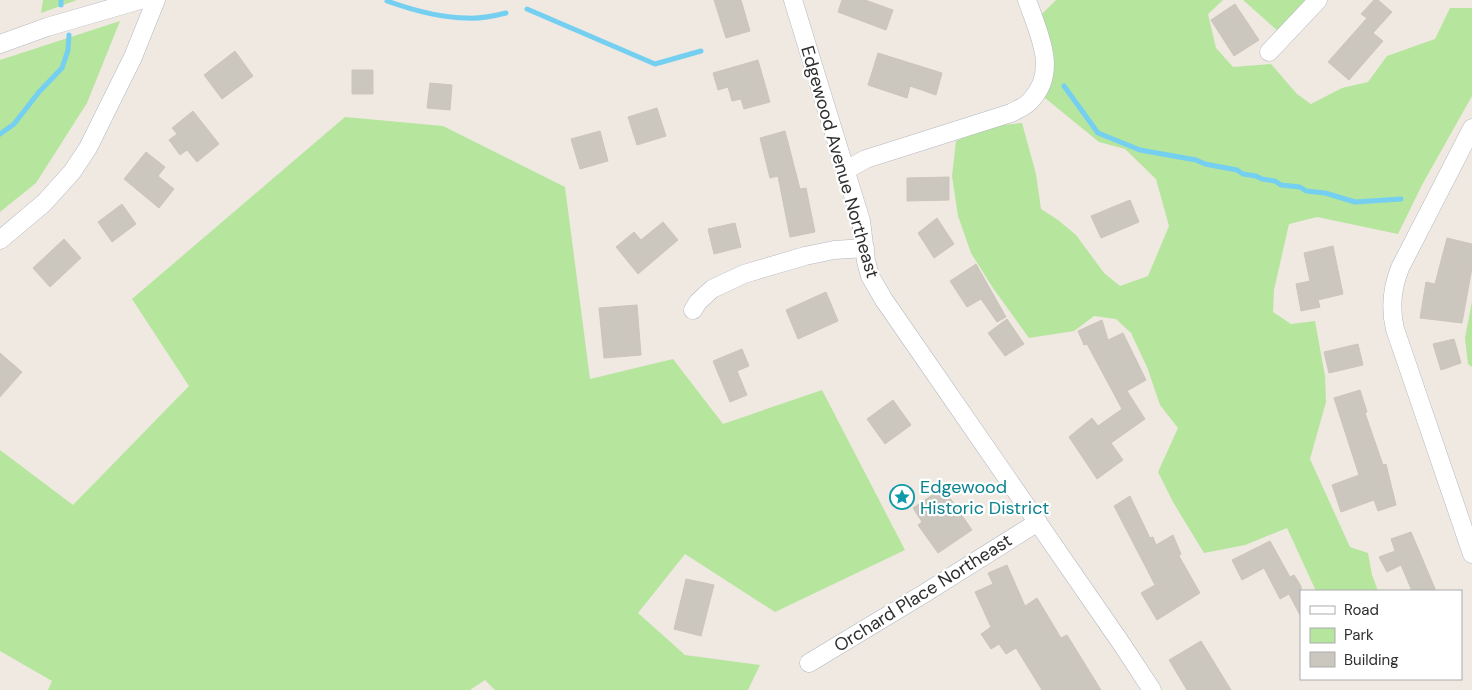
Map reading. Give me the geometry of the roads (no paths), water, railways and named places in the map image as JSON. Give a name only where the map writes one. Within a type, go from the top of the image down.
[{"type":"street","points":[[0,44],[47,27],[140,0]]},
{"type":"street","points":[[0,240],[44,203],[72,172],[88,148],[134,57],[156,0]]},
{"type":"street","name":"Edgewood Avenue Northeast","points":[[794,0],[861,221],[866,261],[870,276],[884,300],[1152,690]]},
{"type":"street","points":[[846,170],[866,158],[1011,113],[1030,102],[1039,91],[1045,76],[1046,62],[1026,0]]},
{"type":"street","points":[[1269,52],[1318,0]]},
{"type":"street","points":[[1472,128],[1400,268],[1394,282],[1391,314],[1472,554]]},
{"type":"street","points":[[693,310],[698,302],[712,289],[744,274],[805,256],[834,250],[865,248]]},
{"type":"street","name":"Orchard Place Northeast","points":[[809,663],[1038,522]]},
{"type":"waterway","points":[[61,0],[61,5]]},
{"type":"waterway","points":[[387,1],[447,17],[477,18],[506,13]]},
{"type":"waterway","points":[[527,9],[655,64],[701,51]]},
{"type":"waterway","points":[[0,134],[14,124],[39,92],[62,68],[68,50],[69,35]]},
{"type":"waterway","points":[[1064,86],[1098,133],[1140,150],[1196,160],[1205,164],[1237,170],[1243,174],[1275,181],[1281,185],[1300,187],[1306,191],[1325,193],[1355,202],[1401,199]]},
{"type":"place","name":"Edgewood Historic District","points":[[902,497]]}]
